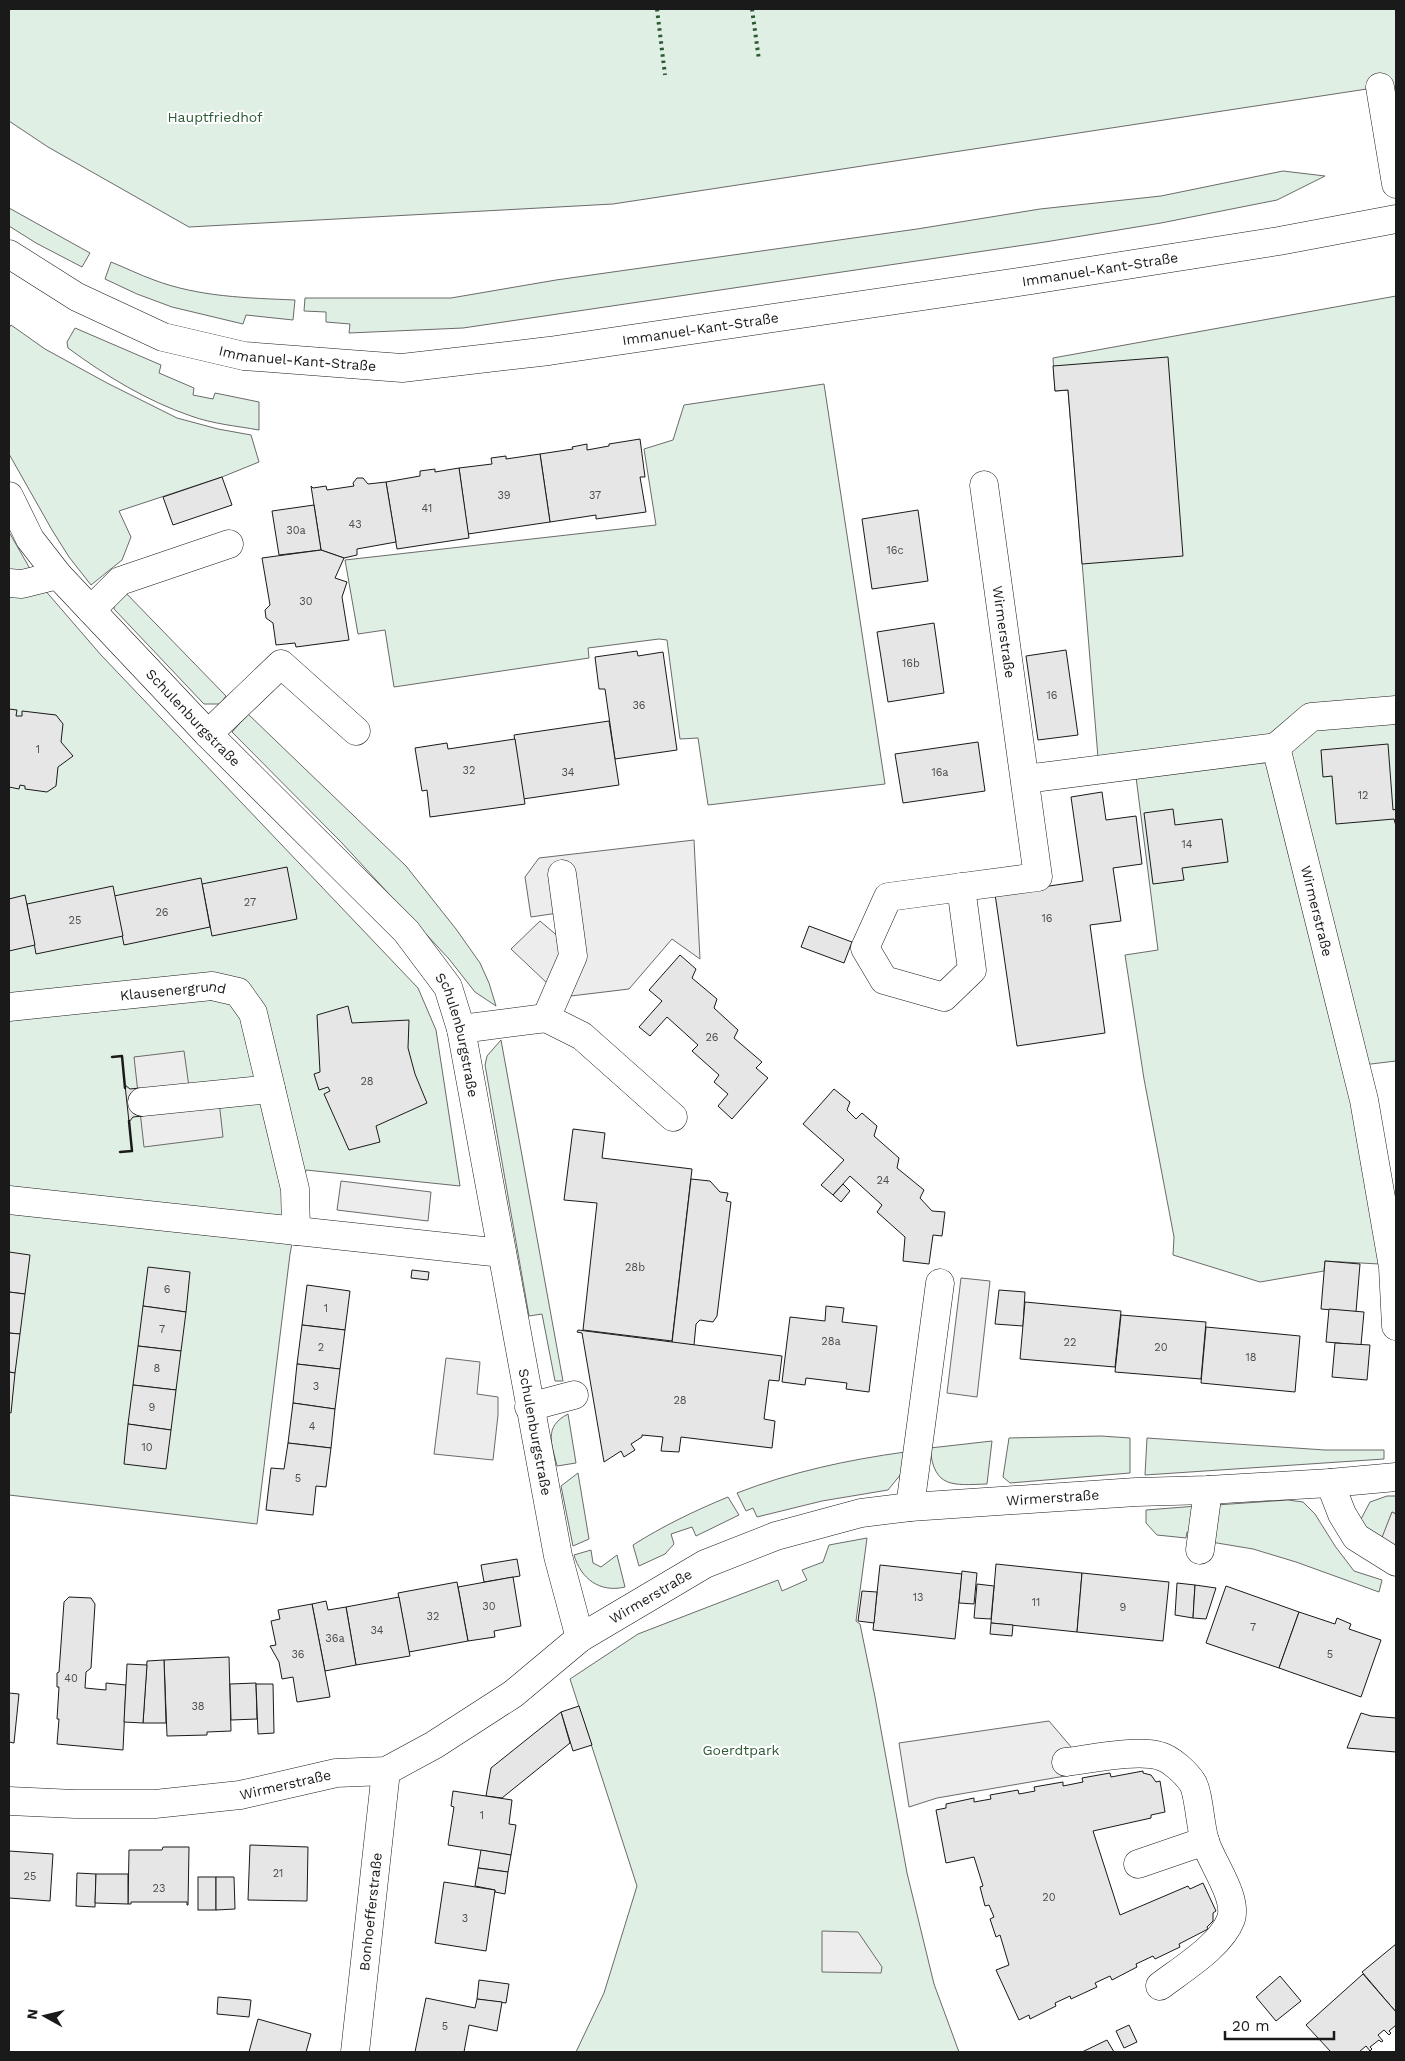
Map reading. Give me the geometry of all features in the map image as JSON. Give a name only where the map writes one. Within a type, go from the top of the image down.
[{"type":"street","points":[[1380,87],[1396,184]]},
{"type":"street","name":"Immanuel-Kant-Straße","points":[[12,266],[163,337],[244,356],[402,368],[549,351],[1012,283],[1278,241],[1396,219]]},
{"type":"street","name":"Wirmerstraße","points":[[961,887],[972,970],[944,997],[884,980],[865,948],[888,896],[1038,877],[984,485]]},
{"type":"street","name":"Schulenburgstraße","points":[[9,496],[30,538],[58,575],[208,734],[406,931],[448,987],[461,1029],[529,1407],[558,1556],[580,1638]]},
{"type":"street","points":[[91,610],[120,581],[229,544]]},
{"type":"street","points":[[9,583],[22,584],[58,575]]},
{"type":"street","points":[[208,734],[281,664],[356,731]]},
{"type":"street","points":[[1025,779],[1276,748],[1311,717],[1396,710]]},
{"type":"street","name":"Wirmerstraße","points":[[1276,748],[1364,1100],[1393,1267],[1396,1326]]},
{"type":"street","points":[[546,1018],[573,956],[562,874]]},
{"type":"street","name":"Klausenergrund","points":[[9,1007],[212,986],[238,992],[253,1013],[295,1189],[296,1231]]},
{"type":"street","points":[[461,1029],[546,1018],[582,1036],[673,1117]]},
{"type":"street","points":[[142,1102],[271,1089]]},
{"type":"street","points":[[9,1200],[502,1253]]},
{"type":"street","points":[[910,1507],[940,1283]]},
{"type":"street","points":[[529,1407],[574,1395]]},
{"type":"street","name":"Wirmerstraße","points":[[9,1801],[75,1804],[155,1804],[240,1795],[336,1774],[386,1771],[434,1745],[513,1694],[580,1638],[705,1564],[785,1534],[861,1513],[910,1507],[1136,1492],[1330,1483],[1396,1477]]},
{"type":"street","points":[[1330,1483],[1342,1514],[1356,1537],[1396,1562]]},
{"type":"street","points":[[1200,1550],[1208,1490]]},
{"type":"street","points":[[1066,1762],[1138,1753],[1161,1756],[1179,1768],[1193,1783],[1204,1841],[1230,1898],[1232,1917],[1224,1932],[1212,1945],[1160,1986]]},
{"type":"street","name":"Bonhoefferstraße","points":[[355,2052],[386,1771]]},
{"type":"street","points":[[1138,1864],[1204,1841]]},
{"type":"green space","name":"Hauptfriedhof","points":[[9,9],[1396,9],[1396,108],[1380,87],[613,204],[189,227],[48,147],[9,121]]},
{"type":"green space","points":[[1283,171],[1325,176],[1277,200],[1161,223],[1045,242],[463,328],[349,333],[350,324],[326,322],[326,312],[304,311],[305,298],[451,298],[556,280],[917,229],[1040,209],[1161,196]]},
{"type":"green space","points":[[9,208],[90,253],[82,267],[36,243],[9,226]]},
{"type":"green space","points":[[111,262],[154,280],[188,290],[224,296],[295,300],[293,320],[246,315],[243,324],[172,307],[137,294],[105,279]]},
{"type":"green space","points":[[1396,296],[1396,1061],[1346,1067],[1379,1264],[1325,1261],[1324,1271],[1260,1282],[1173,1255],[1174,1237],[1144,1079],[1125,955],[1158,950],[1136,777],[1100,782],[1068,390],[1055,391],[1053,358]]},
{"type":"green space","points":[[11,325],[45,349],[177,418],[218,429],[251,435],[259,462],[222,477],[119,511],[131,537],[122,560],[91,585],[69,557],[52,530],[9,454],[9,328]]},
{"type":"green space","points":[[75,328],[161,365],[159,373],[194,388],[193,395],[213,399],[215,393],[259,402],[259,430],[199,419],[159,403],[127,387],[68,348],[67,342]]},
{"type":"green space","points":[[824,384],[885,784],[708,805],[698,738],[680,739],[667,640],[659,639],[588,648],[589,658],[394,687],[385,630],[358,634],[345,560],[656,525],[644,449],[673,440],[684,405]]},
{"type":"green space","points":[[9,532],[37,581],[101,655],[418,988],[436,1030],[460,1186],[306,1170],[290,1254],[257,1524],[9,1495]]},
{"type":"green space","points":[[122,589],[226,696],[220,704],[204,704],[114,609],[116,594]]},
{"type":"green space","points":[[248,714],[406,866],[456,929],[480,963],[496,1006],[475,992],[449,959],[341,842],[232,732]]},
{"type":"green space","points":[[501,1040],[563,1381],[555,1381],[542,1314],[529,1316],[485,1065],[487,1056]]},
{"type":"green space","points":[[568,1414],[576,1463],[557,1466],[551,1437],[552,1430],[560,1419]]},
{"type":"green space","points":[[1101,1436],[1130,1438],[1130,1473],[1010,1483],[1003,1477],[1009,1438]]},
{"type":"green space","points":[[1147,1438],[1325,1450],[1384,1450],[1384,1459],[1145,1475]]},
{"type":"green space","points":[[992,1441],[987,1484],[964,1485],[947,1482],[936,1471],[930,1448]]},
{"type":"green space","points":[[905,1452],[901,1474],[888,1490],[822,1501],[757,1517],[753,1508],[746,1511],[737,1493],[778,1479],[820,1468]]},
{"type":"green space","points":[[578,1473],[589,1539],[573,1546],[561,1486]]},
{"type":"green space","points":[[1387,1496],[1396,1496],[1396,1514],[1392,1512],[1381,1542],[1371,1537],[1361,1519],[1370,1502]]},
{"type":"green space","points":[[728,1497],[739,1515],[696,1536],[692,1527],[671,1534],[674,1544],[665,1554],[639,1566],[633,1545],[679,1519]]},
{"type":"green space","points":[[1288,1500],[1303,1502],[1315,1514],[1335,1546],[1354,1571],[1382,1580],[1379,1592],[1296,1562],[1253,1549],[1211,1542],[1216,1505]]},
{"type":"green space","points":[[1197,1506],[1193,1532],[1187,1532],[1186,1538],[1157,1535],[1146,1523],[1146,1510]]},
{"type":"green space","name":"Goerdtpark","points":[[867,1538],[856,1621],[860,1624],[875,1697],[907,1873],[934,1984],[959,2052],[576,2052],[604,1993],[637,1886],[570,1679],[638,1634],[778,1580],[782,1591],[807,1580],[802,1570],[823,1562],[829,1545]]},
{"type":"green space","points":[[591,1550],[593,1563],[601,1567],[617,1555],[625,1587],[607,1588],[600,1586],[581,1571],[574,1555]]},
{"type":"shaded area","points":[[694,840],[700,959],[672,939],[629,989],[571,996],[548,984],[511,949],[540,921],[560,938],[558,913],[531,917],[525,877],[539,858]]},
{"type":"shaded area","points":[[184,1051],[189,1087],[217,1083],[223,1137],[144,1147],[134,1057]]},
{"type":"shaded area","points":[[341,1181],[431,1192],[428,1221],[337,1210]]},
{"type":"shaded area","points":[[961,1278],[990,1281],[977,1397],[947,1393]]},
{"type":"shaded area","points":[[446,1358],[480,1362],[477,1394],[498,1397],[493,1460],[434,1454]]},
{"type":"shaded area","points":[[1392,1512],[1396,1514],[1396,1562],[1377,1550]]},
{"type":"shaded area","points":[[1049,1721],[1072,1748],[1077,1774],[937,1798],[909,1807],[899,1743]]},
{"type":"shaded area","points":[[822,1931],[858,1932],[882,1967],[881,1973],[822,1972]]},
{"type":"building","points":[[1168,357],[1183,556],[1082,564],[1068,390],[1055,391],[1053,366]]},
{"type":"building","points":[[640,439],[645,477],[640,477],[646,512],[596,519],[596,515],[550,522],[540,454],[573,449],[572,447],[587,444],[587,450]]},
{"type":"building","points":[[540,454],[550,522],[468,534],[459,468],[492,464],[491,458],[506,456],[506,459]]},
{"type":"building","points":[[459,468],[469,538],[397,549],[386,482],[420,476],[420,471],[435,469],[435,472]]},
{"type":"building","points":[[222,477],[232,505],[173,525],[163,497]]},
{"type":"building","points":[[357,478],[363,478],[368,484],[386,482],[396,542],[357,549],[357,555],[344,558],[321,550],[311,486],[313,488],[326,486],[327,490],[354,486],[353,483]]},
{"type":"building","points":[[314,505],[321,550],[279,555],[272,511]]},
{"type":"building","points":[[918,510],[928,581],[872,589],[862,519]]},
{"type":"building","points":[[321,550],[344,558],[335,578],[347,582],[342,597],[349,640],[296,647],[295,643],[276,645],[273,623],[266,618],[265,610],[270,605],[262,558]]},
{"type":"building","points":[[934,623],[944,693],[888,702],[877,632]]},
{"type":"building","points":[[1066,650],[1078,735],[1038,740],[1026,656]]},
{"type":"building","points":[[637,651],[638,656],[663,652],[677,750],[615,759],[605,689],[599,689],[595,657]]},
{"type":"building","points":[[9,709],[17,710],[16,716],[22,716],[22,711],[56,715],[63,724],[61,742],[73,756],[58,767],[56,786],[47,792],[25,789],[25,786],[20,785],[19,789],[9,787]]},
{"type":"building","points":[[609,721],[619,785],[523,799],[514,735]]},
{"type":"building","points":[[515,739],[525,804],[430,817],[427,790],[422,791],[415,748],[447,743],[448,749]]},
{"type":"building","points":[[978,742],[985,791],[903,803],[895,754]]},
{"type":"building","points":[[1388,744],[1393,810],[1396,809],[1396,826],[1394,819],[1336,824],[1332,776],[1323,777],[1321,750]]},
{"type":"building","points":[[1102,792],[1106,820],[1136,816],[1142,864],[1113,868],[1121,921],[1090,925],[1105,1033],[1017,1046],[995,894],[1083,881],[1071,797]]},
{"type":"building","points":[[1173,809],[1175,825],[1222,819],[1228,862],[1182,868],[1184,880],[1153,884],[1144,813]]},
{"type":"building","points":[[287,867],[297,919],[212,936],[202,884]]},
{"type":"building","points":[[201,878],[210,927],[124,945],[114,896]]},
{"type":"building","points":[[113,886],[123,936],[36,954],[27,904]]},
{"type":"building","points":[[25,895],[35,945],[9,951],[9,899]]},
{"type":"building","points":[[809,926],[852,942],[844,963],[801,947]]},
{"type":"building","points":[[680,955],[696,969],[692,978],[717,999],[714,1008],[738,1030],[734,1038],[762,1062],[756,1068],[768,1078],[732,1119],[718,1106],[728,1094],[714,1082],[719,1075],[692,1051],[698,1045],[667,1017],[650,1036],[639,1027],[662,1001],[649,990]]},
{"type":"building","points":[[348,1006],[352,1023],[409,1020],[408,1048],[415,1074],[427,1103],[376,1126],[380,1142],[349,1150],[324,1094],[330,1091],[328,1087],[319,1090],[314,1074],[320,1072],[317,1015]]},
{"type":"building","points":[[125,1085],[130,1089],[140,1088],[142,1102],[143,1116],[133,1117],[129,1122]]},
{"type":"building","points":[[834,1089],[850,1102],[847,1110],[856,1119],[862,1113],[877,1126],[874,1136],[899,1158],[897,1168],[924,1190],[920,1198],[932,1211],[945,1212],[942,1236],[933,1235],[929,1264],[903,1261],[905,1237],[877,1212],[882,1205],[850,1176],[833,1195],[821,1185],[844,1160],[803,1124]]},
{"type":"building","points":[[573,1129],[605,1133],[602,1158],[692,1169],[672,1341],[583,1330],[597,1203],[564,1200]]},
{"type":"building","points":[[691,1179],[710,1181],[720,1192],[728,1193],[726,1201],[731,1202],[717,1316],[713,1322],[700,1320],[696,1324],[694,1345],[672,1343]]},
{"type":"building","points":[[843,1184],[850,1191],[841,1202],[833,1195]]},
{"type":"building","points":[[9,1252],[30,1255],[25,1294],[9,1292]]},
{"type":"building","points":[[1325,1261],[1360,1264],[1356,1312],[1321,1309]]},
{"type":"building","points":[[148,1267],[190,1272],[186,1312],[143,1306]]},
{"type":"building","points":[[412,1270],[429,1272],[428,1280],[411,1278]]},
{"type":"building","points":[[307,1285],[350,1291],[345,1330],[302,1325]]},
{"type":"building","points":[[999,1290],[1025,1292],[1023,1326],[995,1324]]},
{"type":"building","points":[[9,1292],[25,1294],[20,1334],[9,1333]]},
{"type":"building","points":[[1025,1302],[1121,1311],[1115,1367],[1020,1359]]},
{"type":"building","points":[[143,1306],[186,1312],[181,1351],[138,1346]]},
{"type":"building","points":[[826,1306],[844,1308],[842,1322],[877,1326],[869,1392],[846,1389],[847,1383],[806,1378],[805,1385],[782,1382],[790,1317],[825,1321]]},
{"type":"building","points":[[1329,1309],[1364,1312],[1361,1345],[1326,1342]]},
{"type":"building","points":[[1121,1315],[1206,1322],[1201,1379],[1115,1372]]},
{"type":"building","points":[[302,1325],[345,1330],[340,1369],[297,1364]]},
{"type":"building","points":[[1206,1327],[1300,1336],[1295,1392],[1201,1383]]},
{"type":"building","points":[[578,1330],[782,1356],[779,1381],[769,1380],[764,1419],[775,1421],[772,1448],[681,1437],[679,1452],[661,1451],[663,1437],[642,1435],[642,1437],[631,1444],[635,1450],[624,1457],[621,1451],[604,1462],[582,1333],[577,1332]]},
{"type":"building","points":[[9,1333],[20,1334],[15,1373],[9,1372]]},
{"type":"building","points":[[1335,1343],[1370,1345],[1367,1380],[1332,1377]]},
{"type":"building","points":[[138,1346],[181,1351],[176,1390],[133,1385]]},
{"type":"building","points":[[297,1364],[340,1369],[335,1409],[293,1403]]},
{"type":"building","points":[[9,1372],[15,1373],[11,1413],[9,1412]]},
{"type":"building","points":[[133,1385],[176,1390],[171,1430],[128,1424]]},
{"type":"building","points":[[293,1403],[335,1409],[331,1448],[288,1443]]},
{"type":"building","points":[[128,1424],[171,1430],[166,1469],[124,1464]]},
{"type":"building","points":[[288,1443],[331,1448],[326,1487],[316,1486],[313,1515],[266,1510],[271,1468],[284,1469]]},
{"type":"building","points":[[517,1559],[520,1576],[484,1582],[481,1565]]},
{"type":"building","points":[[996,1564],[1082,1573],[1077,1632],[991,1623]]},
{"type":"building","points":[[880,1565],[962,1574],[955,1639],[873,1630]]},
{"type":"building","points":[[962,1571],[977,1573],[974,1604],[959,1603]]},
{"type":"building","points":[[1082,1573],[1169,1582],[1163,1641],[1077,1632]]},
{"type":"building","points":[[513,1577],[521,1626],[494,1631],[495,1637],[468,1641],[458,1587]]},
{"type":"building","points":[[457,1582],[468,1641],[409,1652],[398,1593]]},
{"type":"building","points":[[1177,1583],[1195,1585],[1193,1618],[1175,1615]]},
{"type":"building","points":[[977,1584],[994,1586],[991,1619],[974,1618]]},
{"type":"building","points":[[1195,1585],[1216,1588],[1206,1619],[1193,1618]]},
{"type":"building","points":[[1226,1586],[1299,1612],[1279,1668],[1206,1643]]},
{"type":"building","points":[[862,1591],[877,1592],[874,1623],[858,1621]]},
{"type":"building","points":[[69,1597],[91,1598],[95,1604],[91,1668],[86,1672],[85,1688],[106,1690],[106,1683],[126,1685],[123,1750],[57,1744],[59,1687],[57,1687],[57,1673],[59,1672],[64,1602]]},
{"type":"building","points":[[399,1597],[410,1656],[356,1665],[346,1607]]},
{"type":"building","points":[[326,1601],[328,1610],[346,1607],[356,1665],[325,1671],[312,1604]]},
{"type":"building","points":[[312,1604],[330,1697],[297,1702],[293,1677],[282,1679],[279,1662],[270,1646],[276,1645],[271,1621],[280,1619],[278,1610]]},
{"type":"building","points":[[1299,1612],[1335,1624],[1337,1618],[1351,1624],[1349,1629],[1381,1640],[1361,1697],[1279,1668]]},
{"type":"building","points":[[991,1623],[1013,1625],[1012,1636],[990,1634]]},
{"type":"building","points":[[229,1657],[231,1731],[207,1732],[207,1735],[167,1736],[164,1660]]},
{"type":"building","points":[[164,1660],[166,1723],[143,1723],[147,1661]]},
{"type":"building","points":[[127,1664],[147,1665],[143,1723],[124,1722]]},
{"type":"building","points":[[256,1683],[257,1719],[231,1720],[230,1684]]},
{"type":"building","points":[[256,1684],[273,1684],[274,1733],[258,1734]]},
{"type":"building","points":[[9,1693],[19,1694],[14,1743],[9,1742]]},
{"type":"building","points":[[579,1706],[592,1745],[573,1751],[561,1712]]},
{"type":"building","points":[[561,1712],[570,1743],[502,1798],[486,1796],[491,1768]]},
{"type":"building","points":[[1361,1713],[1371,1716],[1396,1718],[1396,1752],[1347,1748]]},
{"type":"building","points":[[1143,1771],[1143,1773],[1151,1775],[1156,1782],[1160,1781],[1165,1812],[1151,1815],[1151,1818],[1093,1831],[1120,1915],[1188,1886],[1190,1889],[1203,1883],[1216,1911],[1213,1913],[1213,1921],[1207,1927],[1208,1929],[1179,1944],[1180,1947],[1155,1959],[1153,1956],[1136,1964],[1137,1967],[1112,1980],[1110,1976],[1095,1983],[1097,1987],[1071,1999],[1070,1996],[1055,2003],[1056,2006],[1030,2019],[1029,2015],[1019,2020],[996,1970],[1009,1965],[1000,1935],[996,1937],[990,1919],[994,1917],[989,1905],[985,1906],[980,1887],[983,1886],[974,1857],[946,1863],[936,1810],[946,1808],[946,1804],[974,1798],[974,1802],[991,1799],[990,1795],[1018,1790],[1019,1794],[1035,1791],[1034,1787],[1063,1782],[1063,1786],[1083,1782],[1082,1778],[1110,1773],[1111,1777]]},
{"type":"building","points":[[453,1791],[512,1800],[509,1824],[516,1825],[511,1855],[448,1845],[454,1807],[451,1806]]},
{"type":"building","points":[[250,1845],[308,1847],[307,1901],[248,1900]]},
{"type":"building","points":[[163,1847],[189,1847],[188,1905],[187,1902],[131,1902],[131,1904],[128,1904],[129,1850],[162,1850]]},
{"type":"building","points":[[481,1850],[511,1855],[508,1872],[478,1868]]},
{"type":"building","points":[[9,1851],[53,1854],[50,1901],[9,1898]]},
{"type":"building","points":[[478,1868],[508,1872],[505,1894],[475,1886]]},
{"type":"building","points":[[77,1873],[96,1874],[95,1907],[76,1906]]},
{"type":"building","points":[[96,1874],[128,1874],[128,1904],[95,1903]]},
{"type":"building","points":[[198,1877],[216,1877],[216,1910],[198,1910]]},
{"type":"building","points":[[216,1877],[234,1877],[235,1909],[216,1910]]},
{"type":"building","points":[[444,1882],[495,1890],[486,1951],[435,1943]]},
{"type":"building","points":[[1396,1944],[1396,2012],[1362,1972]]},
{"type":"building","points":[[1363,1974],[1396,2012],[1396,2025],[1389,2031],[1391,2033],[1389,2035],[1384,2030],[1378,2035],[1383,2041],[1379,2040],[1370,2047],[1372,2049],[1370,2051],[1366,2046],[1359,2052],[1331,2052],[1306,2025]]},
{"type":"building","points":[[1280,1976],[1301,2001],[1276,2021],[1256,1997]]},
{"type":"building","points":[[479,1980],[509,1984],[506,2003],[477,1999]]},
{"type":"building","points":[[218,1997],[251,2000],[249,2017],[217,2014]]},
{"type":"building","points":[[426,1998],[475,2008],[477,1999],[502,2002],[497,2031],[469,2025],[464,2052],[415,2052]]},
{"type":"building","points":[[258,2019],[311,2034],[306,2052],[249,2052]]},
{"type":"building","points":[[1129,2025],[1137,2042],[1124,2048],[1116,2031]]},
{"type":"building","points":[[1107,2040],[1114,2052],[1082,2052]]},
{"type":"hedge","points":[[657,9],[665,75]]},
{"type":"hedge","points":[[752,9],[759,60]]},
{"type":"wall","points":[[112,1057],[122,1056],[125,1088]]},
{"type":"wall","points":[[120,1152],[132,1151],[129,1121]]}]
